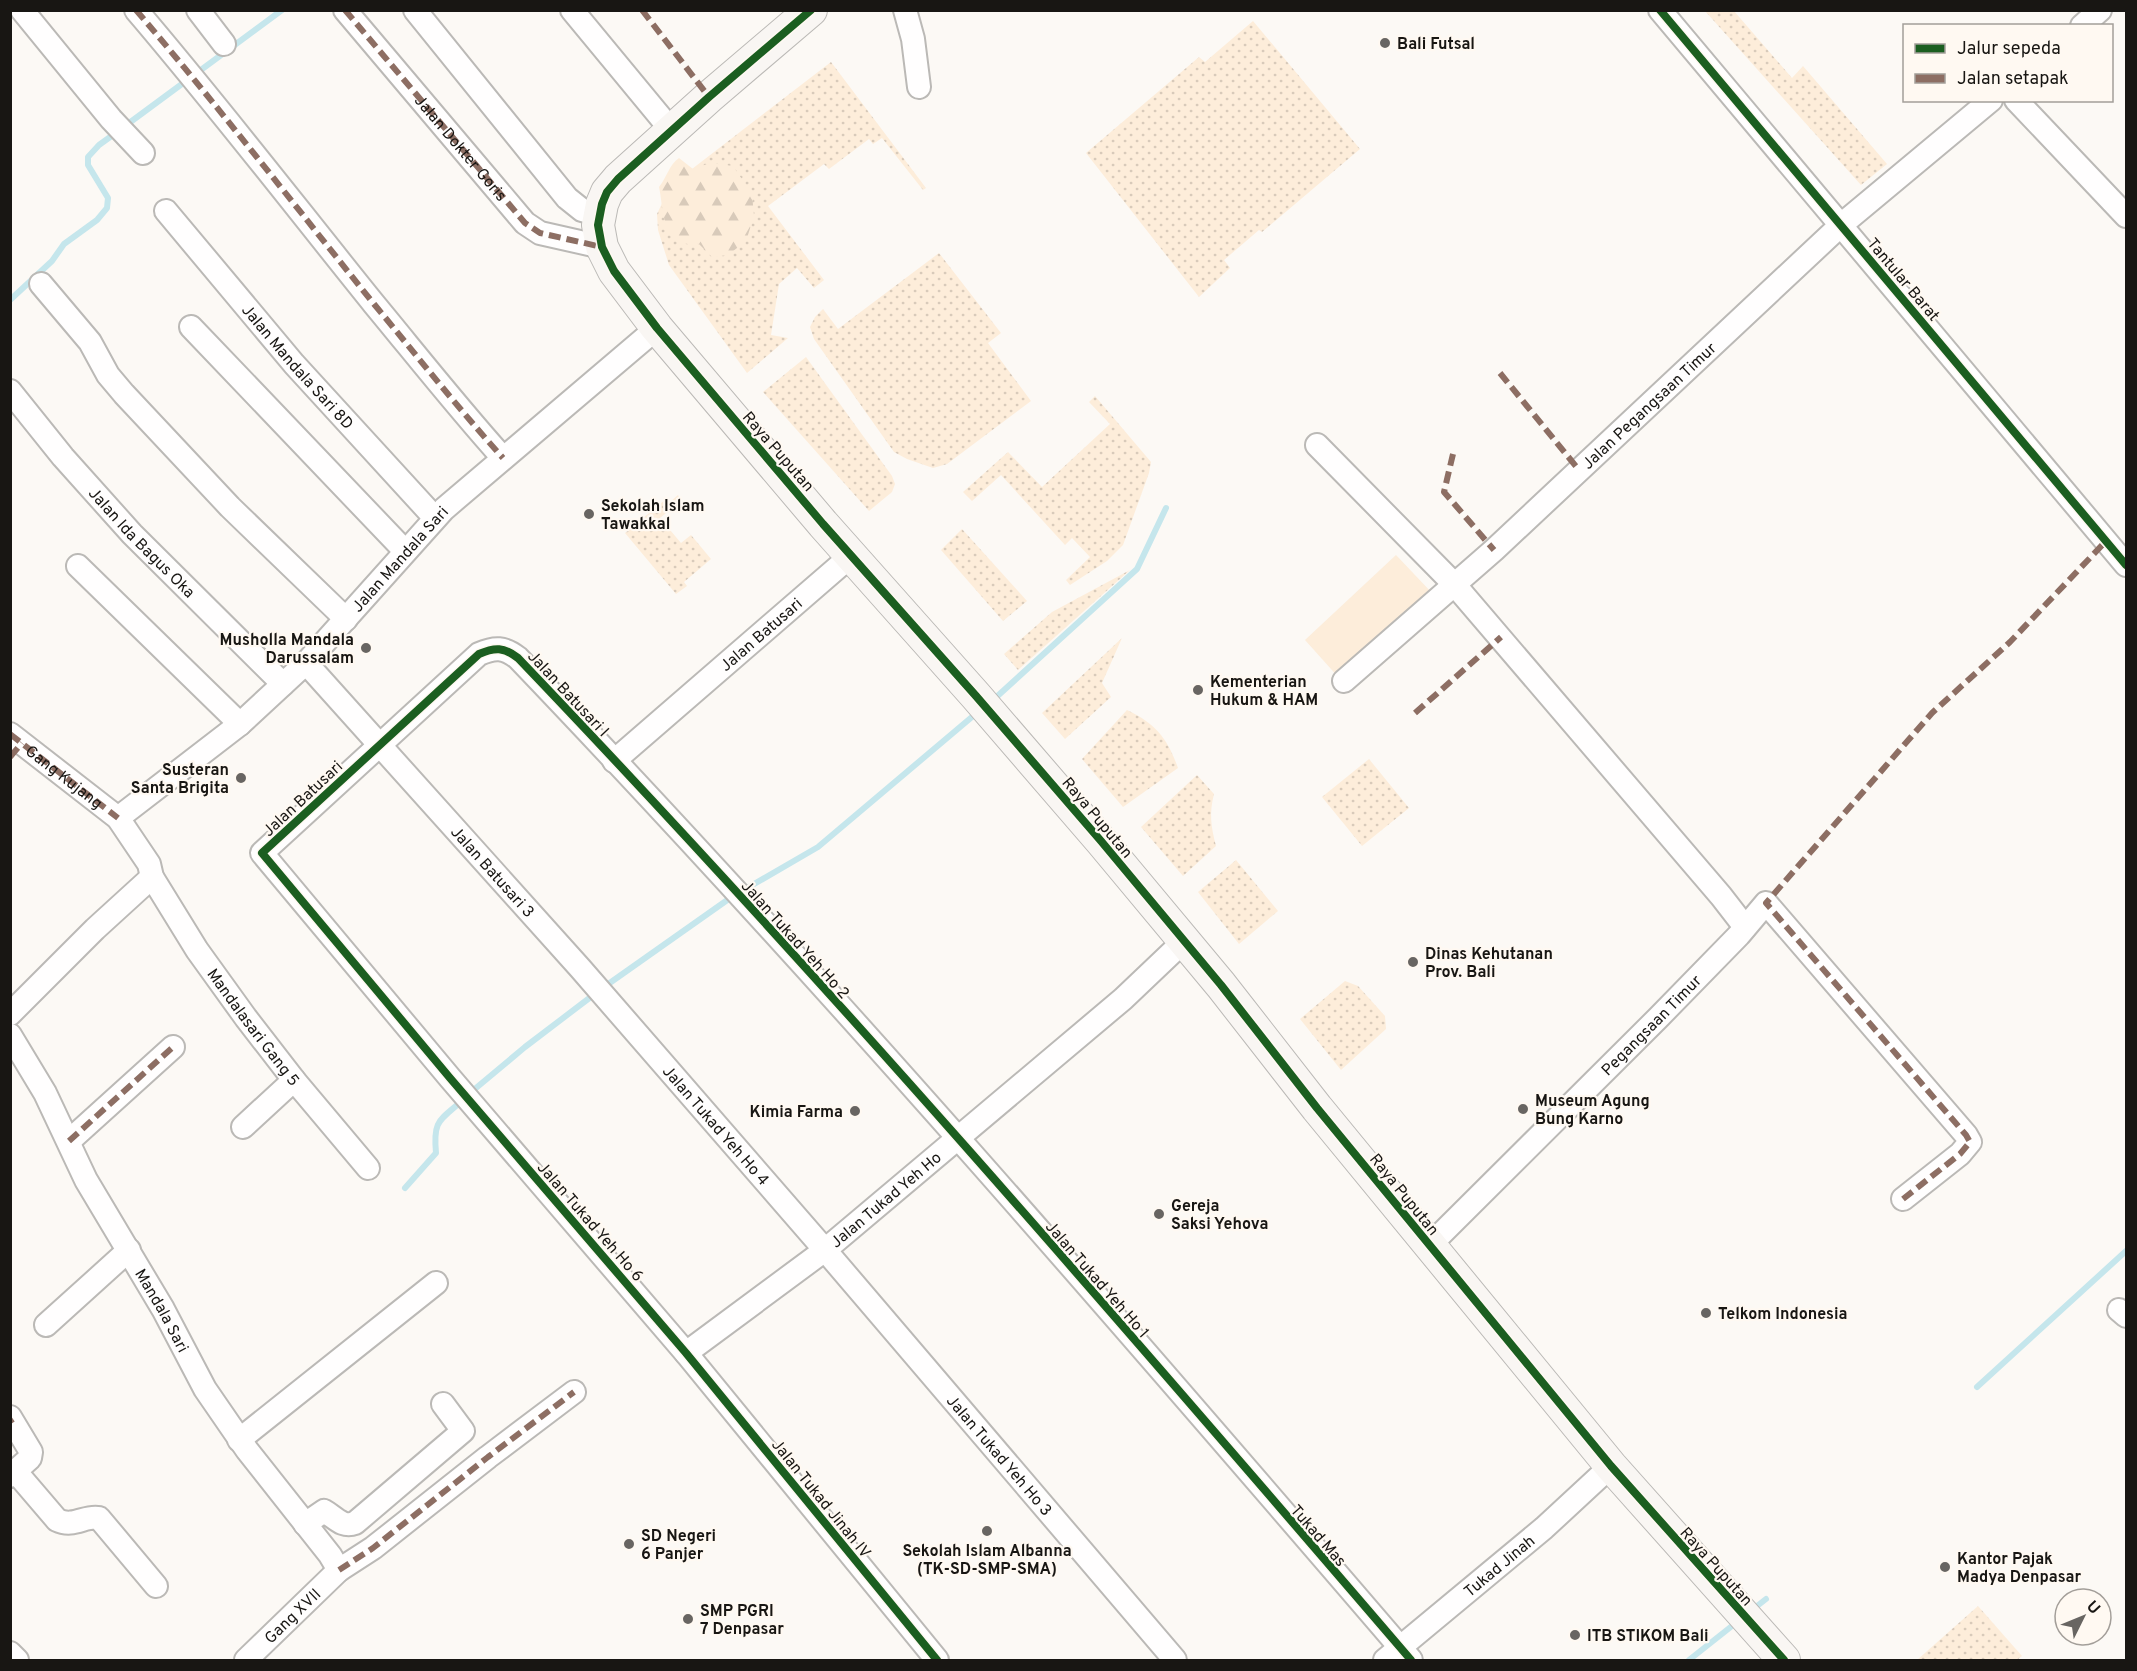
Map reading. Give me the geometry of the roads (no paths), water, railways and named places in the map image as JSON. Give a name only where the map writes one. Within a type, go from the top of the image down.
[{"type":"main road","name":"Raya Puputan","points":[[811,10],[672,130],[618,179],[607,192],[598,225],[602,247],[614,272],[657,328],[836,538],[976,696],[1184,941],[1317,1108],[1611,1466],[1784,1660]]},
{"type":"street","points":[[22,10],[111,119],[139,149]]},
{"type":"street","points":[[136,10],[203,89],[339,262],[473,425],[503,458]]},
{"type":"street","points":[[198,10],[224,44]]},
{"type":"street","name":"Jalan Dokter Goris","points":[[345,10],[525,223],[540,233],[602,247]]},
{"type":"street","points":[[415,10],[567,198],[582,210],[599,215]]},
{"type":"street","points":[[572,10],[672,130]]},
{"type":"street","points":[[905,10],[913,39],[919,87]]},
{"type":"street","name":"Tantular Barat","points":[[1660,10],[1841,225],[2123,552]]},
{"type":"street","points":[[2084,24],[2100,10]]},
{"type":"street","name":"Jalan Pegangsaan Timur","points":[[1344,681],[1502,543],[1841,225],[1988,102]]},
{"type":"street","points":[[2018,102],[2127,216]]},
{"type":"street","name":"Jalan Mandala Sari 8D","points":[[166,211],[294,364],[435,518]]},
{"type":"street","points":[[41,284],[90,342],[108,375],[124,394],[230,507],[346,619]]},
{"type":"street","points":[[191,327],[405,551]]},
{"type":"street","name":"Jalan Mandala Sari","points":[[118,818],[240,724],[306,663],[435,518],[657,328]]},
{"type":"street","name":"Jalan Ida Bagus Oka","points":[[10,392],[63,457],[132,534],[283,684]]},
{"type":"street","points":[[1317,445],[1454,584],[1745,927]]},
{"type":"street","name":"Jalan Batusari","points":[[614,761],[852,555]]},
{"type":"street","points":[[78,566],[240,724]]},
{"type":"street","name":"Jalan Batusari","points":[[474,1106],[262,853],[479,654],[490,649],[502,648]]},
{"type":"street","name":"Jalan Batusari I","points":[[502,648],[518,658],[614,761]]},
{"type":"street","name":"Jalan Batusari 3","points":[[306,663],[607,1000]]},
{"type":"street","name":"Gang Kujang","points":[[14,745],[118,818]]},
{"type":"street","name":"Jalan Tukad Yeh Ho 2","points":[[614,761],[749,906],[956,1138]]},
{"type":"street","points":[[10,1014],[73,950],[152,877],[149,864],[118,818]]},
{"type":"street","name":"Mandalasari Gang 5","points":[[152,877],[197,950],[294,1080],[368,1168]]},
{"type":"street","name":"Pegangsaan Timur","points":[[1430,1245],[1658,1018],[1766,903],[1944,1108],[1970,1142],[1960,1154],[1903,1199]]},
{"type":"street","name":"Jalan Tukad Yeh Ho","points":[[686,1353],[825,1250],[1123,999],[1184,941]]},
{"type":"street","name":"Jalan Tukad Yeh Ho 4","points":[[607,1000],[825,1250]]},
{"type":"street","name":"Mandala Sari","points":[[10,1035],[45,1093],[86,1180],[129,1250],[205,1389],[239,1440],[337,1564],[339,1570]]},
{"type":"street","points":[[69,1141],[173,1047]]},
{"type":"street","points":[[243,1127],[294,1080]]},
{"type":"street","name":"Jalan Tukad Yeh Ho 6","points":[[474,1106],[686,1353]]},
{"type":"street","name":"Jalan Tukad Yeh Ho 1","points":[[956,1138],[1219,1439]]},
{"type":"street","points":[[46,1325],[129,1250]]},
{"type":"street","name":"Jalan Tukad Yeh Ho 3","points":[[825,1250],[1174,1660]]},
{"type":"street","points":[[239,1440],[436,1283]]},
{"type":"street","name":"Jalan Tukad Jinah IV","points":[[686,1353],[937,1660]]},
{"type":"street","name":"Gang XVII","points":[[246,1660],[339,1570],[373,1548],[488,1456],[574,1392]]},
{"type":"street","points":[[305,1524],[324,1511],[348,1526],[355,1523],[463,1431],[443,1404]]},
{"type":"street","points":[[11,1419],[31,1452],[30,1458],[13,1474],[57,1520],[76,1523],[94,1517],[99,1518],[156,1586]]},
{"type":"street","name":"Tukad Mas","points":[[1219,1439],[1398,1656]]},
{"type":"street","name":"Tukad Jinah","points":[[1398,1656],[1611,1466]]},
{"type":"street","points":[[10,1653],[17,1660]]},
{"type":"waterway","points":[[125,126],[282,10]]},
{"type":"waterway","points":[[10,300],[52,261],[64,244],[97,220],[107,208],[108,198],[88,165],[88,157],[99,145],[117,132]]},
{"type":"waterway","points":[[992,701],[1137,569],[1166,508]]},
{"type":"waterway","points":[[742,891],[818,847],[979,711]]},
{"type":"waterway","points":[[604,987],[733,896]]},
{"type":"waterway","points":[[470,1093],[525,1047],[596,993]]},
{"type":"waterway","points":[[405,1188],[436,1153],[436,1134],[439,1122],[463,1100]]},
{"type":"waterway","points":[[1977,1387],[2126,1251]]},
{"type":"waterway","points":[[1752,1610],[1766,1599]]},
{"type":"waterway","points":[[1689,1660],[1737,1622]]},
{"type":"place","name":"Bali Futsal","points":[[1385,43]]},
{"type":"place","name":"Sekolah Islam Tawakkal","points":[[589,514]]},
{"type":"place","name":"Musholla Mandala Darussalam","points":[[366,648]]},
{"type":"place","name":"Kementerian Hukum & HAM","points":[[1198,690]]},
{"type":"place","name":"Susteran Santa Brigita","points":[[241,778]]},
{"type":"place","name":"Dinas Kehutanan Prov. Bali","points":[[1413,962]]},
{"type":"place","name":"Museum Agung Bung Karno","points":[[1523,1109]]},
{"type":"place","name":"Kimia Farma","points":[[855,1111]]},
{"type":"place","name":"Gereja Saksi Yehova","points":[[1159,1214]]},
{"type":"place","name":"Telkom Indonesia","points":[[1706,1313]]},
{"type":"place","name":"Sekolah Islam Albanna (TK-SD-SMP-SMA)","points":[[987,1531]]},
{"type":"place","name":"SD Negeri 6 Panjer","points":[[629,1544]]},
{"type":"place","name":"Kantor Pajak Madya Denpasar","points":[[1945,1567]]},
{"type":"place","name":"SMP PGRI 7 Denpasar","points":[[688,1619]]},
{"type":"place","name":"ITB STIKOM Bali","points":[[1575,1635]]}]
